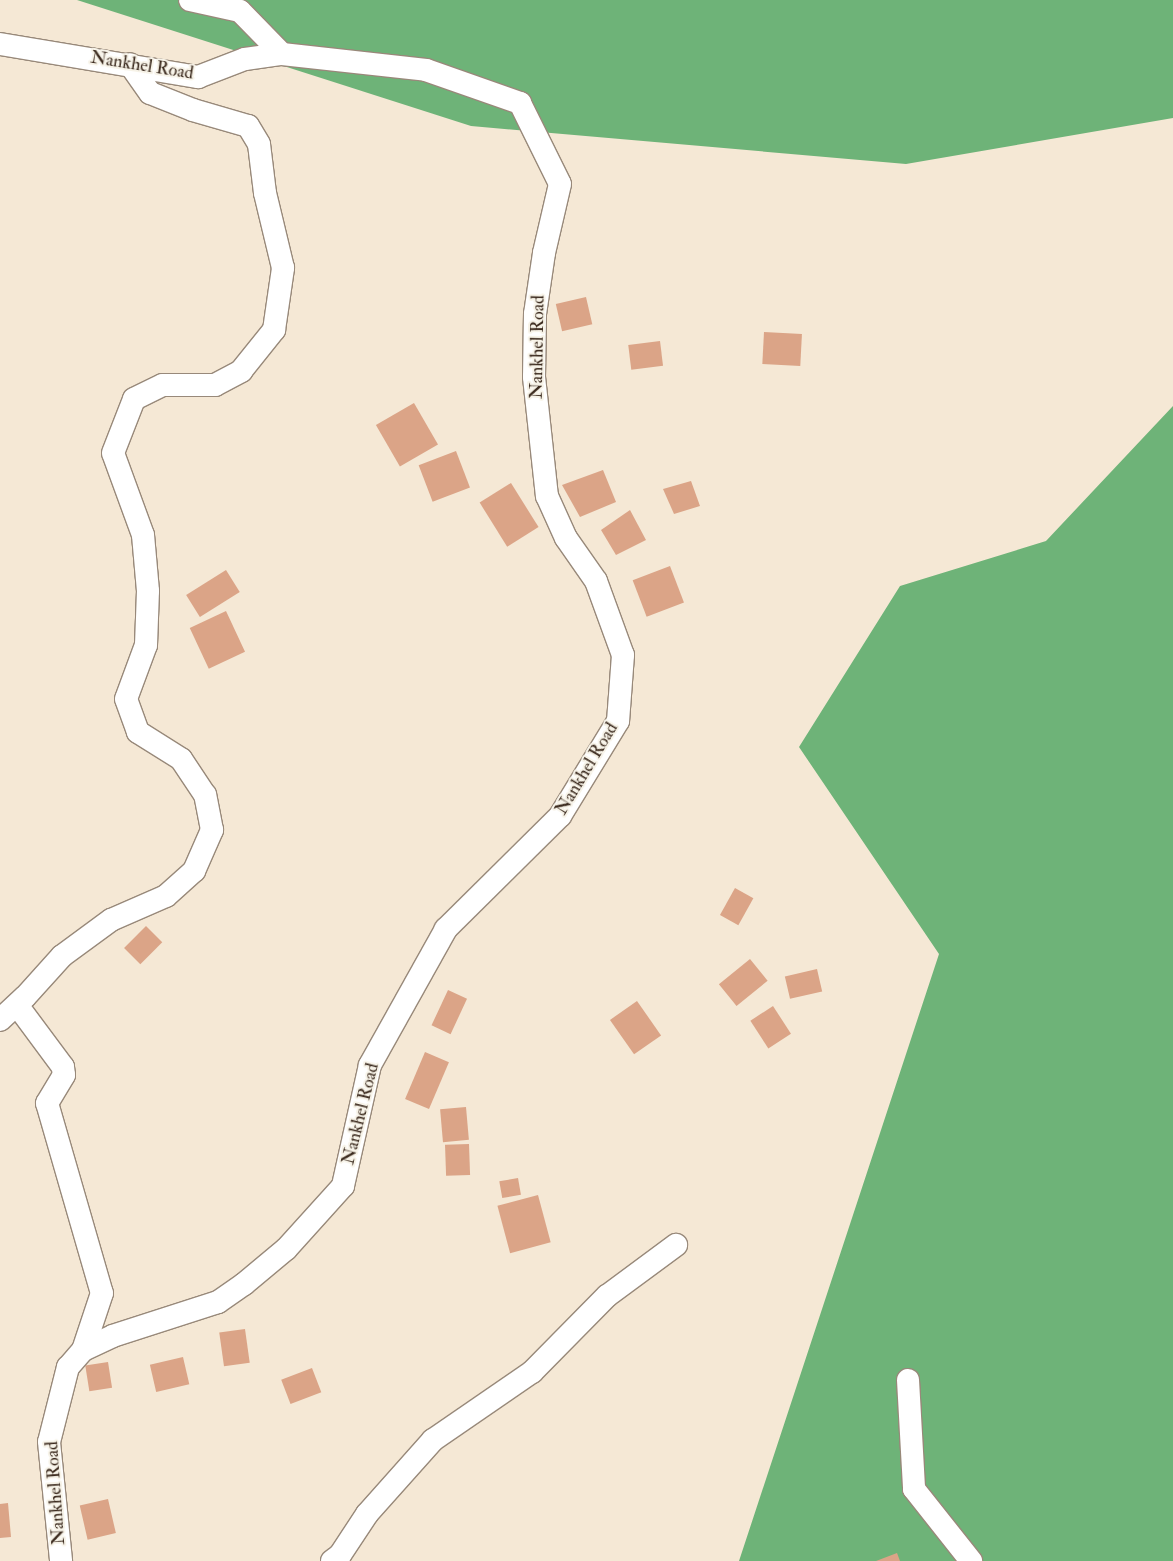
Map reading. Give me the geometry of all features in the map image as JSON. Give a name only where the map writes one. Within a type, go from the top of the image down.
[{"type":"street","points":[[190,0],[240,11],[282,54]]},
{"type":"street","name":"Nankhel Road","points":[[0,44],[130,64],[198,77],[245,59],[282,54],[426,70],[520,103],[560,184],[544,254],[535,314],[534,377],[547,496],[566,538],[596,581],[623,655],[618,721],[560,816],[446,929],[370,1065],[343,1186],[286,1249],[244,1284],[218,1302],[113,1336],[82,1350],[68,1367],[50,1442],[61,1561]]},
{"type":"street","points":[[0,1020],[17,1005],[62,956],[110,920],[166,896],[194,872],[212,830],[205,795],[181,759],[138,732],[126,699],[146,645],[148,590],[143,535],[113,453],[134,399],[163,385],[215,385],[241,371],[274,330],[283,268],[265,193],[259,144],[248,126],[193,110],[150,93],[130,64]]},
{"type":"street","points":[[17,1005],[63,1067],[64,1075],[47,1103],[102,1293],[82,1350]]},
{"type":"street","points":[[332,1561],[340,1555],[367,1514],[433,1440],[532,1372],[607,1296],[676,1245]]},
{"type":"street","points":[[908,1380],[914,1489],[971,1561]]},
{"type":"green space","points":[[77,0],[1173,0],[1173,118],[906,164],[471,126]]},
{"type":"green space","points":[[1173,406],[1173,1561],[739,1561],[939,954],[799,747],[900,586],[1046,541]]},
{"type":"building","points":[[586,297],[592,324],[562,331],[556,304]]},
{"type":"building","points":[[764,332],[802,334],[800,366],[762,364]]},
{"type":"building","points":[[660,341],[663,366],[631,370],[628,345]]},
{"type":"building","points":[[414,403],[438,445],[400,467],[376,425]]},
{"type":"building","points":[[456,451],[470,487],[433,502],[419,465]]},
{"type":"building","points":[[603,470],[616,502],[580,517],[562,485]]},
{"type":"building","points":[[691,481],[700,506],[674,514],[663,489]]},
{"type":"building","points":[[511,483],[539,527],[507,547],[480,503]]},
{"type":"building","points":[[630,510],[646,540],[616,555],[601,530]]},
{"type":"building","points":[[670,566],[684,602],[647,617],[633,580]]},
{"type":"building","points":[[226,570],[240,592],[200,617],[186,595]]},
{"type":"building","points":[[226,611],[245,652],[209,669],[190,628]]},
{"type":"building","points":[[735,888],[753,898],[738,925],[720,915]]},
{"type":"building","points":[[146,926],[162,942],[140,964],[124,948]]},
{"type":"building","points":[[750,959],[768,981],[737,1006],[719,984]]},
{"type":"building","points":[[817,969],[822,991],[790,999],[785,976]]},
{"type":"building","points":[[448,990],[467,999],[451,1034],[432,1025]]},
{"type":"building","points":[[637,1001],[661,1035],[634,1054],[610,1020]]},
{"type":"building","points":[[773,1006],[791,1034],[768,1048],[750,1021]]},
{"type":"building","points":[[425,1052],[449,1062],[429,1109],[405,1099]]},
{"type":"building","points":[[466,1107],[469,1140],[443,1142],[440,1109]]},
{"type":"building","points":[[469,1144],[470,1175],[446,1176],[445,1145]]},
{"type":"building","points":[[518,1178],[521,1195],[502,1198],[499,1181]]},
{"type":"building","points":[[538,1195],[551,1242],[510,1253],[497,1206]]},
{"type":"building","points":[[245,1329],[250,1363],[224,1366],[219,1333]]},
{"type":"building","points":[[183,1357],[189,1384],[156,1392],[150,1365]]},
{"type":"building","points":[[108,1362],[112,1388],[89,1391],[85,1366]]},
{"type":"building","points":[[312,1368],[321,1392],[291,1404],[281,1380]]},
{"type":"building","points":[[108,1499],[116,1533],[88,1540],[80,1506]]},
{"type":"building","points":[[8,1503],[11,1537],[0,1538],[0,1504]]},
{"type":"building","points":[[897,1553],[900,1561],[876,1561]]}]
